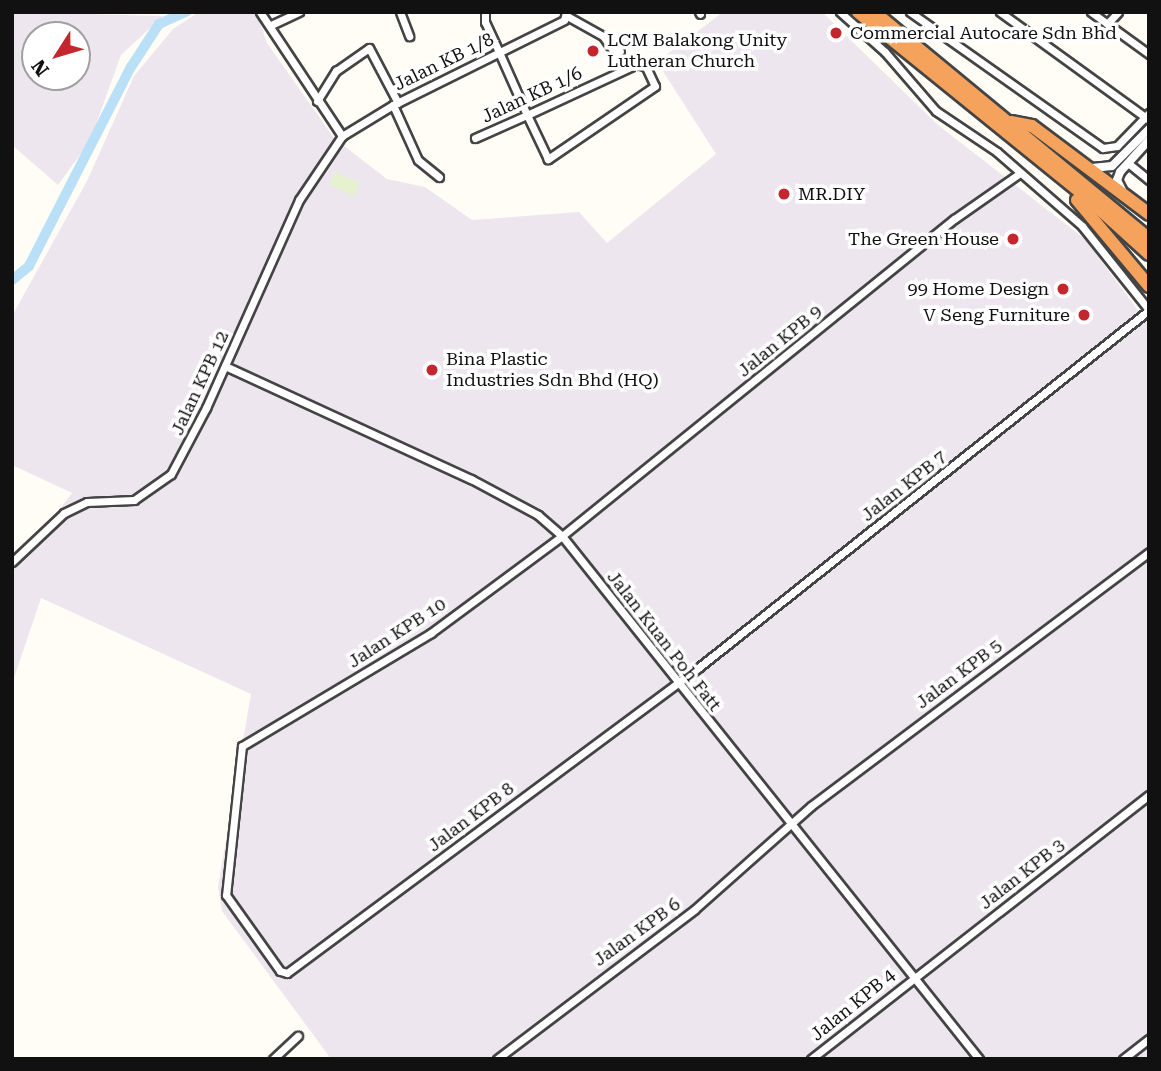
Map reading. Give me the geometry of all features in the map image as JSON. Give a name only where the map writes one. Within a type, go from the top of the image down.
[{"type":"highway","points":[[858,12],[1044,162],[1149,254]]},
{"type":"highway","points":[[874,12],[1011,122],[1149,239]]},
{"type":"highway","points":[[1011,122],[1032,126],[1149,214]]},
{"type":"highway","points":[[1044,162],[1055,181],[1107,231],[1149,286]]},
{"type":"street","points":[[260,12],[342,136]]},
{"type":"street","points":[[271,25],[299,12]]},
{"type":"street","points":[[400,12],[409,36]]},
{"type":"street","points":[[485,12],[485,22],[527,115]]},
{"type":"street","points":[[840,12],[886,52],[936,111],[990,146],[1082,226],[1149,310]]},
{"type":"street","points":[[910,12],[1103,148],[1117,146],[1148,116],[1000,12]]},
{"type":"street","points":[[1091,12],[1148,51]]},
{"type":"street","points":[[1107,24],[1118,12]]},
{"type":"street","points":[[565,16],[603,36],[614,52],[620,51]]},
{"type":"street","name":"Jalan KB 1/8","points":[[342,136],[395,104],[565,16]]},
{"type":"street","points":[[317,101],[336,71],[369,48],[418,160],[439,177]]},
{"type":"street","name":"Jalan KB 1/6","points":[[475,138],[641,63],[654,81],[652,89],[548,159],[527,115]]},
{"type":"street","points":[[1083,164],[1105,170],[1149,129]]},
{"type":"street","name":"Jalan KPB 12","points":[[12,562],[64,513],[87,502],[134,500],[171,474],[225,366],[299,200],[342,136]]},
{"type":"street","points":[[1133,200],[1117,180],[1149,140]]},
{"type":"street","points":[[1128,163],[1149,180]]},
{"type":"street","name":"Jalan KPB 9","points":[[562,536],[954,219],[1020,173]]},
{"type":"street","name":"Jalan KPB 7","points":[[677,683],[1149,310]]},
{"type":"street","name":"Jalan Kuan Poh Fatt","points":[[225,366],[471,479],[538,516],[562,536],[979,1059]]},
{"type":"street","name":"Jalan KPB 10","points":[[283,973],[226,895],[242,746],[430,633],[562,536]]},
{"type":"street","name":"Jalan KPB 5","points":[[790,824],[1149,552]]},
{"type":"street","name":"Jalan KPB 8","points":[[283,973],[677,683]]},
{"type":"street","name":"Jalan KPB 3","points":[[914,976],[1149,795]]},
{"type":"street","name":"Jalan KPB 6","points":[[497,1059],[695,909],[790,824]]},
{"type":"street","name":"Jalan KPB 4","points":[[811,1059],[914,976]]},
{"type":"street","points":[[276,1057],[298,1036]]},
{"type":"street","points":[[1123,1059],[1149,1039]]},
{"type":"shaded area","points":[[12,12],[163,16],[121,55],[90,141],[58,185],[12,145]]},
{"type":"shaded area","points":[[199,12],[256,12],[267,43],[334,138],[387,179],[425,187],[472,220],[579,212],[607,243],[716,154],[657,62],[723,12],[822,12],[938,125],[1085,239],[1149,325],[1149,1059],[331,1059],[222,911],[218,887],[251,694],[41,598],[12,684],[12,572],[72,493],[12,465],[12,316],[87,181],[134,76],[173,29]]},
{"type":"green space","points":[[335,172],[360,183],[354,196],[329,185]]},
{"type":"waterway","points":[[12,280],[29,266],[131,67],[159,24],[186,12]]},
{"type":"place","name":"Commercial Autocare Sdn Bhd","points":[[836,33]]},
{"type":"place","name":"LCM Balakong Unity Lutheran Church","points":[[593,51]]},
{"type":"place","name":"MR.DIY","points":[[784,194]]},
{"type":"place","name":"The Green House","points":[[1013,239]]},
{"type":"place","name":"99 Home Design","points":[[1063,289]]},
{"type":"place","name":"V Seng Furniture","points":[[1084,315]]},
{"type":"place","name":"Bina Plastic Industries Sdn Bhd (HQ)","points":[[432,370]]}]
